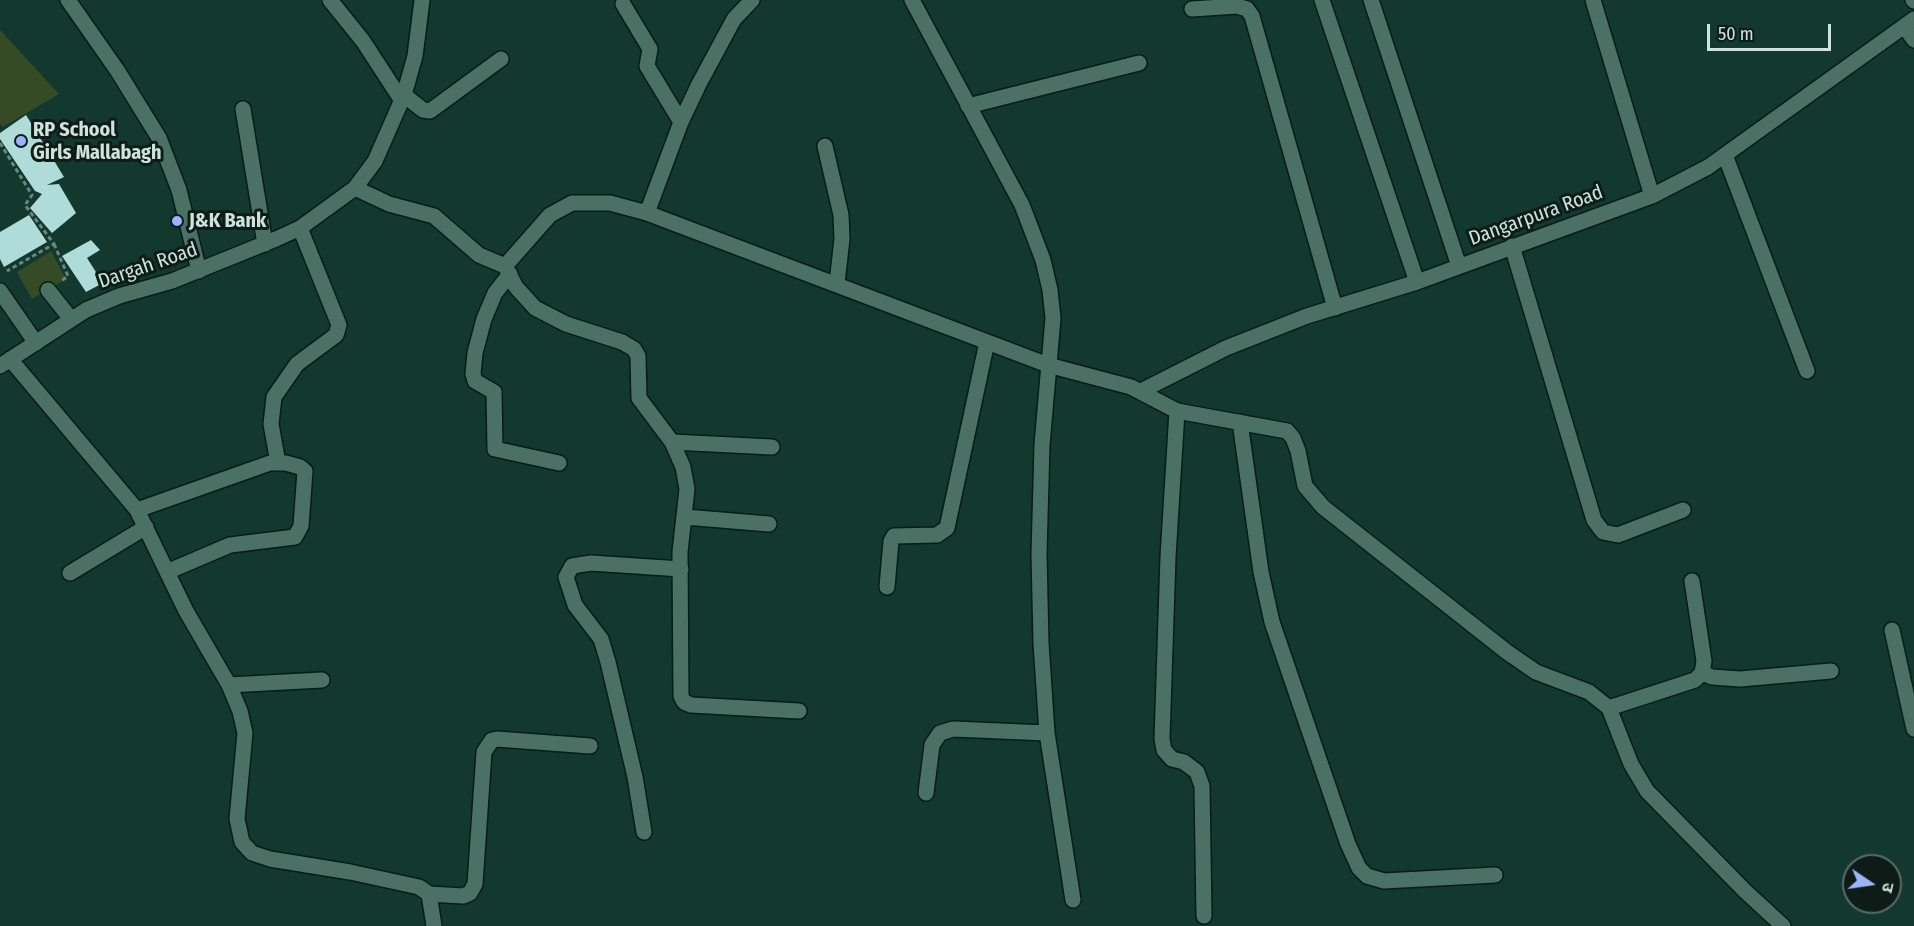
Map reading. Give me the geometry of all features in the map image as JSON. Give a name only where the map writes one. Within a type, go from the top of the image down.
[{"type":"street","points":[[68,0],[117,69],[159,138],[179,190],[199,271]]},
{"type":"street","points":[[330,0],[357,33],[403,98],[423,110],[430,111],[501,59]]},
{"type":"street","name":"Dargah Road","points":[[5,363],[71,319],[119,296],[199,271],[300,228],[355,188],[375,161],[403,98],[415,56],[422,0]]},
{"type":"street","points":[[912,0],[968,106],[997,154],[1022,204],[1043,260],[1053,318],[1042,445],[1039,554],[1047,733],[1073,900]]},
{"type":"street","points":[[1322,0],[1417,282]]},
{"type":"street","points":[[1371,0],[1459,266]]},
{"type":"street","points":[[1594,0],[1652,196]]},
{"type":"street","points":[[647,213],[681,122],[734,19],[749,1]]},
{"type":"street","points":[[623,4],[650,49],[647,66],[681,122]]},
{"type":"street","points":[[1192,9],[1237,6],[1247,9],[1252,16],[1335,308]]},
{"type":"street","points":[[1909,23],[1914,40]]},
{"type":"street","name":"Dangarpura Road","points":[[1141,391],[1226,348],[1335,308],[1417,282],[1652,196],[1708,167],[1909,23]]},
{"type":"street","points":[[968,106],[1140,63]]},
{"type":"street","points":[[243,109],[265,244]]},
{"type":"street","points":[[825,146],[842,215],[837,283]]},
{"type":"street","points":[[1725,155],[1807,372]]},
{"type":"street","points":[[355,188],[389,204],[434,216],[479,255],[507,270],[516,287],[535,308],[549,317],[622,342],[634,349],[638,356],[639,398],[672,442],[683,467],[687,489],[681,569],[681,696],[684,702],[691,705],[799,711]]},
{"type":"street","points":[[559,463],[495,449],[494,392],[476,381],[473,374],[475,353],[484,318],[507,270],[550,215],[572,203],[610,203],[647,213],[837,283],[1048,365],[1141,391],[1177,411],[1287,431],[1293,438],[1298,451],[1305,486],[1323,507],[1507,652],[1536,672],[1589,692],[1609,708],[1631,764],[1647,791],[1745,891],[1783,926]]},
{"type":"street","points":[[278,463],[271,424],[274,397],[297,364],[336,335],[339,325],[300,228]]},
{"type":"street","points":[[1512,246],[1594,520],[1603,532],[1618,536],[1683,510]]},
{"type":"street","points":[[48,290],[71,319]]},
{"type":"street","points":[[0,291],[36,343]]},
{"type":"street","points":[[887,587],[891,541],[894,536],[937,535],[947,528],[987,342]]},
{"type":"street","points":[[5,363],[137,510],[169,571],[186,611],[229,685],[240,711],[245,733],[237,819],[242,842],[252,853],[270,859],[350,872],[419,887],[429,894],[463,896],[470,893],[475,884],[484,752],[492,740],[590,746]]},
{"type":"street","points":[[1177,411],[1168,557],[1162,739],[1164,750],[1172,759],[1184,762],[1197,772],[1202,786],[1204,916]]},
{"type":"street","points":[[1240,422],[1261,572],[1272,622],[1348,844],[1359,868],[1367,876],[1384,880],[1495,874]]},
{"type":"street","points":[[672,442],[772,447]]},
{"type":"street","points":[[137,510],[270,463],[300,467],[305,471],[301,526],[296,537],[230,545],[169,571]]},
{"type":"street","points":[[685,517],[770,524]]},
{"type":"street","points":[[70,573],[146,527]]},
{"type":"street","points":[[644,832],[635,777],[601,639],[575,605],[566,577],[572,566],[591,563],[681,569]]},
{"type":"street","points":[[1609,708],[1695,680],[1702,673],[1704,661],[1692,581]]},
{"type":"street","points":[[1892,630],[1914,729]]},
{"type":"street","points":[[1702,673],[1712,677],[1740,679],[1831,671]]},
{"type":"street","points":[[229,685],[322,680]]},
{"type":"street","points":[[926,793],[932,744],[940,733],[953,729],[1047,733]]},
{"type":"street","points":[[429,894],[434,926]]},
{"type":"path","points":[[0,143],[32,195],[25,205],[54,244],[69,276],[48,290]]},
{"type":"path","points":[[7,271],[54,244]]},
{"type":"green space","points":[[0,30],[59,94],[3,127],[0,124]]},
{"type":"green space","points":[[51,251],[66,279],[32,299],[17,272]]},
{"type":"building","name":"RP School Girls Mallabagh","points":[[26,115],[64,177],[47,185],[59,184],[76,213],[52,233],[30,208],[42,194],[35,191],[0,139],[0,133]]},
{"type":"building","points":[[29,215],[47,242],[4,267],[0,259],[0,232]]},
{"type":"building","points":[[91,240],[100,250],[87,258],[103,283],[86,292],[62,256]]},
{"type":"place","name":"RP School Girls Mallabagh","points":[[21,141]]},
{"type":"place","name":"J&K Bank","points":[[177,221]]}]
